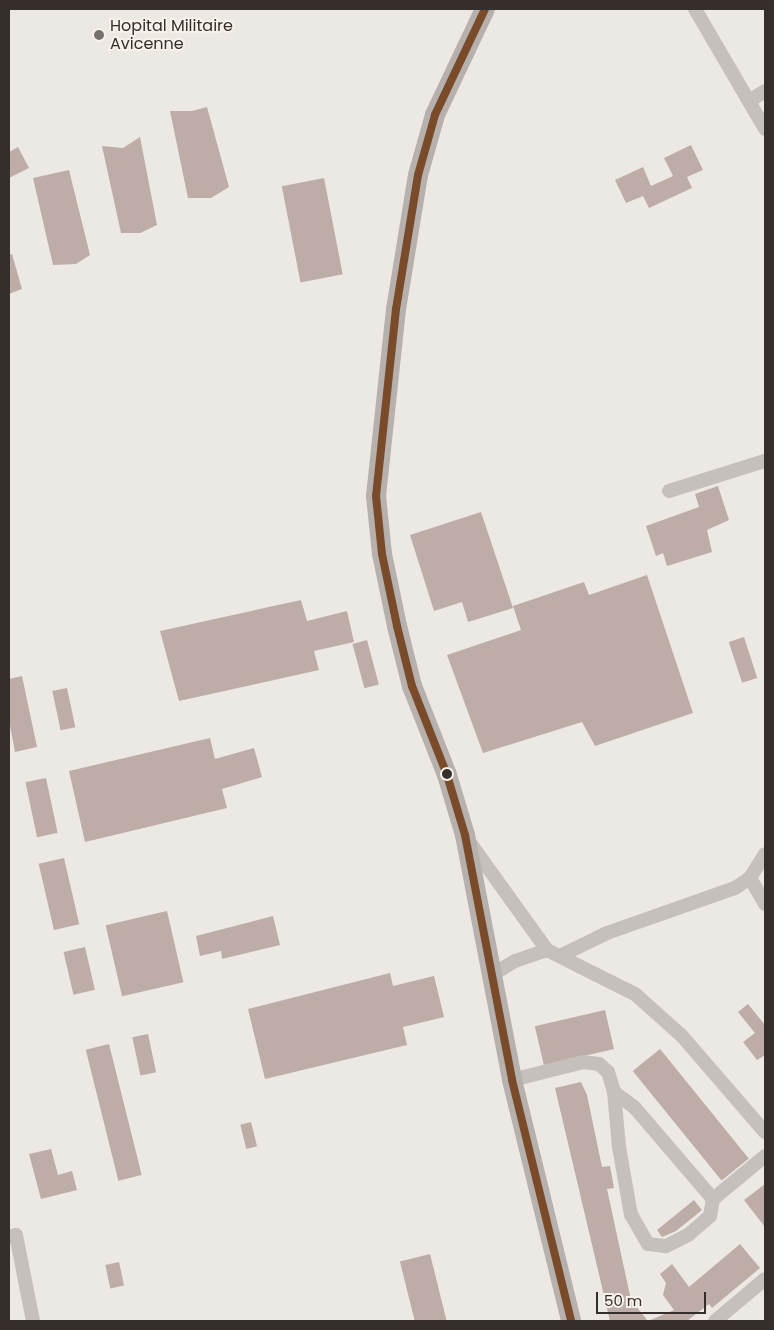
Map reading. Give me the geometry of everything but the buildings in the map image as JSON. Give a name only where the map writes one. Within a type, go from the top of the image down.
[{"type":"main road","points":[[485,9],[435,115],[418,175],[396,308],[376,496],[382,554],[410,677],[447,775],[465,835],[490,976],[512,1080],[571,1321]]},
{"type":"street","points":[[695,9],[765,129]]},
{"type":"street","points":[[749,101],[765,91]]},
{"type":"street","points":[[669,490],[765,461]]},
{"type":"street","points":[[465,835],[548,950],[635,994],[682,1036],[765,1132]]},
{"type":"street","points":[[560,956],[607,933],[735,888],[750,878],[765,854]]},
{"type":"street","points":[[750,878],[765,904]]},
{"type":"street","points":[[490,976],[515,962],[548,950]]},
{"type":"street","points":[[512,1080],[591,1062],[599,1064],[608,1072],[614,1092],[625,1187],[631,1215],[648,1244],[666,1246],[688,1235],[710,1216],[713,1199],[765,1156]]},
{"type":"street","points":[[614,1092],[635,1108],[713,1199]]},
{"type":"street","points":[[9,1237],[16,1235],[33,1321]]},
{"type":"street","points":[[715,1321],[765,1280]]},
{"type":"transit line","points":[[485,9],[435,115],[418,175],[396,309],[376,496],[382,554],[397,626],[412,686],[447,775],[465,835],[512,1080],[571,1321]]},
{"type":"place","name":"Hopital Militaire Avicenne","points":[[99,35]]}]
